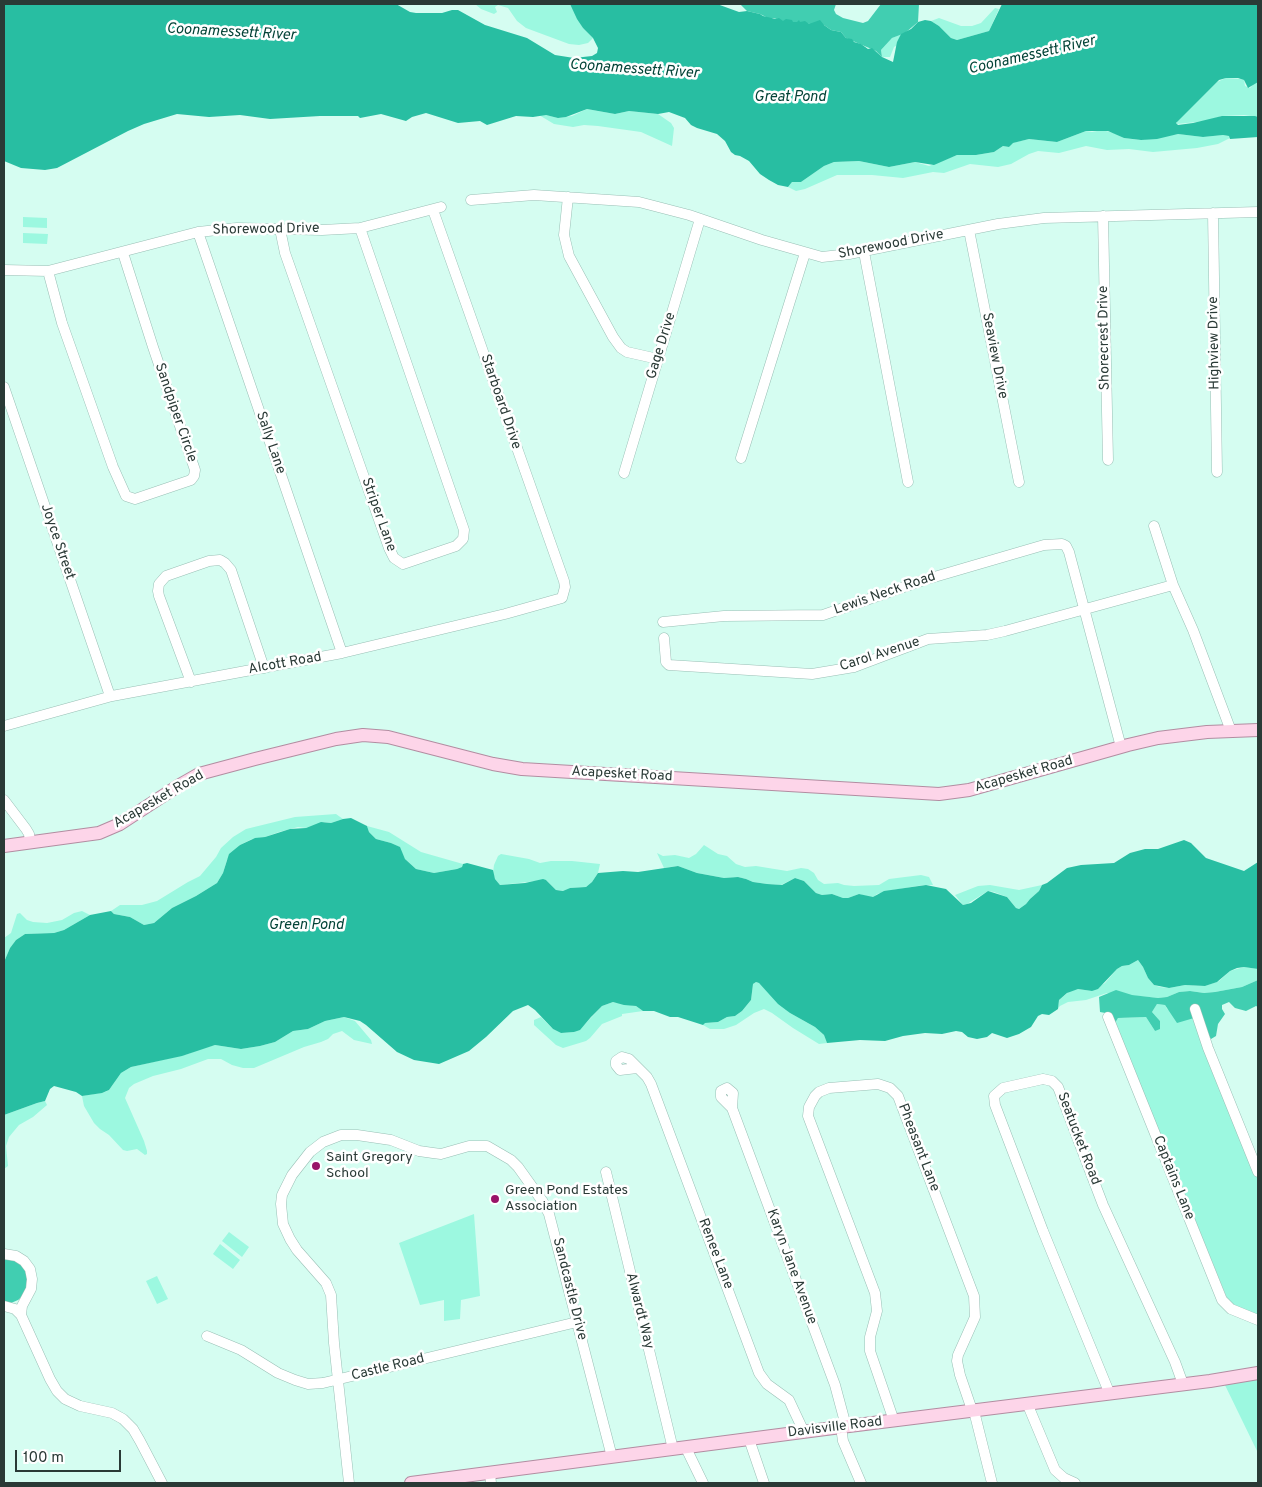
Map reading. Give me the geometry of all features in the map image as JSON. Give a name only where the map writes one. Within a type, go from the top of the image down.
[{"type":"main road","name":"Acapesket Road","points":[[4,846],[100,833],[120,824],[199,774],[336,739],[363,734],[388,737],[511,768],[939,794],[969,790],[1121,747],[1171,736],[1258,730]]},
{"type":"main road","name":"Davisville Road","points":[[411,1483],[490,1478],[612,1457],[1258,1373]]},
{"type":"street","name":"Shorewood Drive","points":[[471,200],[534,195],[639,202],[700,218],[822,257],[864,252],[969,230],[1035,219],[1258,212]]},
{"type":"street","points":[[568,196],[564,235],[569,256],[613,337],[621,348],[627,352],[658,359]]},
{"type":"street","name":"Shorewood Drive","points":[[4,270],[48,271],[198,232],[237,228],[360,228],[437,208]]},
{"type":"street","name":"Starboard Drive","points":[[437,208],[564,581],[564,595]]},
{"type":"street","name":"Highview Drive","points":[[1213,214],[1217,472]]},
{"type":"street","name":"Shorecrest Drive","points":[[1103,216],[1108,460]]},
{"type":"street","name":"Gage Drive","points":[[624,473],[700,218]]},
{"type":"street","name":"Striper Lane","points":[[280,229],[285,253],[389,548],[394,558],[403,564],[456,546],[463,540],[464,530],[360,228]]},
{"type":"street","name":"Seaview Drive","points":[[969,230],[1019,482]]},
{"type":"street","name":"Sally Lane","points":[[198,232],[342,654]]},
{"type":"street","points":[[864,252],[908,482]]},
{"type":"street","name":"Sandpiper Circle","points":[[48,271],[62,323],[114,467],[126,496],[135,499],[191,480],[195,470],[152,347],[123,253]]},
{"type":"street","points":[[741,458],[805,253]]},
{"type":"street","name":"Joyce Street","points":[[4,387],[110,696]]},
{"type":"street","points":[[1154,526],[1173,585],[1193,630],[1232,731]]},
{"type":"street","name":"Lewis Neck Road","points":[[663,622],[724,616],[823,615],[924,580],[1044,545],[1062,544],[1066,546],[1069,552],[1084,610]]},
{"type":"street","points":[[190,682],[158,591],[159,584],[166,576],[209,561],[220,560],[230,570],[264,668]]},
{"type":"street","name":"Carol Avenue","points":[[664,638],[666,662],[668,665],[812,674],[854,667],[928,639],[996,633],[1173,585]]},
{"type":"street","name":"Alcott Road","points":[[4,726],[110,696],[342,654],[561,599],[564,595]]},
{"type":"street","points":[[1084,610],[1121,747]]},
{"type":"street","points":[[4,800],[30,834],[30,841]]},
{"type":"street","points":[[1195,1009],[1208,1048],[1257,1166]]},
{"type":"street","name":"Captains Lane","points":[[1108,1017],[1222,1300],[1231,1309],[1258,1320]]},
{"type":"street","name":"Renee Lane","points":[[636,1068],[647,1077],[651,1084],[759,1373],[767,1384],[790,1400],[804,1432]]},
{"type":"street","name":"Seatucket Road","points":[[1109,1392],[994,1105],[994,1096],[1002,1088],[1042,1078],[1052,1081],[1058,1087],[1103,1205],[1175,1362],[1182,1384]]},
{"type":"street","name":"Pheasant Lane","points":[[894,1421],[870,1351],[870,1338],[877,1311],[875,1293],[808,1116],[809,1106],[815,1096],[828,1088],[878,1084],[890,1088],[898,1096],[975,1304],[974,1323],[958,1354],[957,1361],[960,1376],[973,1410],[992,1483]]},
{"type":"street","name":"Karyn Jane Avenue","points":[[732,1108],[835,1385],[844,1426],[843,1441],[861,1483]]},
{"type":"street","name":"Sandcastle Drive","points":[[349,1483],[331,1295],[326,1283],[297,1250],[290,1239],[283,1224],[281,1204],[282,1195],[292,1175],[310,1152],[333,1137],[357,1135],[375,1137],[391,1140],[419,1151],[441,1154],[470,1146],[487,1146],[511,1160],[543,1202],[549,1214],[612,1457]]},
{"type":"street","name":"Alwardt Way","points":[[606,1172],[679,1448],[703,1483]]},
{"type":"street","points":[[4,1254],[21,1259],[28,1266],[31,1273],[32,1286],[22,1306],[21,1315]]},
{"type":"street","points":[[4,1306],[15,1309],[21,1315],[57,1391],[80,1406],[112,1413],[123,1419],[133,1429],[162,1483]]},
{"type":"street","name":"Castle Road","points":[[207,1336],[241,1350],[278,1373],[308,1384],[323,1384],[577,1322]]},
{"type":"street","points":[[1027,1403],[1055,1470],[1064,1478],[1075,1483]]},
{"type":"street","points":[[749,1439],[764,1483]]},
{"type":"shaded area","points":[[475,4],[570,4],[583,28],[593,38],[588,43],[579,45],[569,44],[526,28],[517,21],[508,8],[498,5],[495,7],[497,12],[494,14],[481,9]]},
{"type":"shaded area","points":[[740,4],[836,4],[834,10],[836,14],[843,18],[863,23],[868,21],[881,4],[919,4],[918,22],[905,33],[892,38],[881,50],[882,57],[876,51],[846,38],[841,32],[831,30],[824,25],[783,22],[747,11]]},
{"type":"shaded area","points":[[995,8],[999,9],[989,31],[957,40],[951,38],[931,21],[939,18],[961,26],[972,26],[981,23]]},
{"type":"shaded area","points":[[901,34],[898,45],[894,47],[890,57],[882,57],[881,50],[892,38]]},
{"type":"shaded area","points":[[1226,78],[1244,80],[1245,86],[1250,88],[1255,82],[1258,82],[1258,117],[1244,115],[1222,116],[1206,121],[1177,124],[1177,121],[1217,82]]},
{"type":"shaded area","points":[[587,109],[615,114],[629,111],[658,114],[671,123],[674,128],[672,146],[641,132],[598,126],[584,125],[573,127],[554,124],[539,115],[558,118],[572,116]]},
{"type":"shaded area","points":[[1102,130],[1124,138],[1140,140],[1178,134],[1203,137],[1223,135],[1230,138],[1218,144],[1197,148],[1153,152],[1129,149],[1107,150],[1086,146],[1059,153],[1038,151],[1011,164],[998,167],[970,164],[944,173],[933,172],[903,178],[872,175],[837,175],[805,189],[796,191],[788,187],[792,182],[801,182],[824,166],[834,162],[859,161],[889,167],[915,162],[929,166],[957,155],[976,155],[994,152],[1003,146],[1009,147],[1012,143],[1029,139],[1057,142],[1086,131]]},
{"type":"shaded area","points":[[23,217],[47,218],[47,228],[23,227]]},
{"type":"shaded area","points":[[23,233],[48,234],[47,244],[23,243]]},
{"type":"shaded area","points":[[336,814],[343,819],[331,823],[324,822],[306,828],[298,827],[252,839],[240,845],[227,860],[223,873],[217,883],[172,908],[154,923],[144,925],[130,917],[114,914],[111,911],[120,905],[142,905],[157,901],[200,876],[221,848],[246,829],[295,817]]},
{"type":"shaded area","points":[[367,826],[389,832],[421,852],[463,864],[462,867],[434,873],[416,869],[405,859],[399,847],[376,839],[369,832]]},
{"type":"shaded area","points":[[704,845],[718,854],[727,856],[736,864],[745,867],[756,866],[787,871],[801,868],[808,869],[824,884],[879,885],[889,879],[921,875],[929,877],[933,885],[893,890],[877,894],[873,898],[859,894],[843,898],[832,894],[822,895],[816,893],[804,881],[795,878],[781,885],[767,884],[738,877],[724,878],[697,873],[678,866],[664,868],[657,853],[663,856],[675,855],[689,858],[696,854]]},
{"type":"shaded area","points":[[501,854],[540,863],[572,861],[600,864],[598,873],[586,887],[570,888],[564,891],[556,890],[546,880],[500,885],[493,873],[494,865]]},
{"type":"shaded area","points":[[990,885],[1019,890],[1042,885],[1039,891],[1019,909],[1007,897],[994,892],[988,891],[963,905],[955,895],[978,886]]},
{"type":"shaded area","points":[[82,911],[90,915],[64,930],[54,933],[25,934],[16,940],[10,948],[4,962],[4,938],[11,933],[17,914],[20,913],[27,920],[33,922],[47,923],[62,920]]},
{"type":"shaded area","points":[[1138,960],[1148,978],[1154,985],[1160,987],[1205,986],[1219,981],[1230,971],[1244,967],[1258,969],[1258,980],[1242,987],[1215,992],[1179,992],[1167,997],[1158,998],[1107,993],[1086,1000],[1068,1002],[1058,1008],[1059,1000],[1071,990],[1092,991],[1105,983],[1117,969]]},
{"type":"shaded area","points":[[1258,980],[1258,1007],[1256,1006],[1246,1011],[1235,1008],[1229,1002],[1222,1005],[1225,1014],[1218,1024],[1216,1036],[1211,1039],[1194,1018],[1177,1023],[1165,1005],[1157,1004],[1152,1012],[1160,1021],[1160,1029],[1155,1031],[1146,1017],[1118,1018],[1115,1023],[1111,1014],[1100,1012],[1099,997],[1116,990],[1132,995],[1158,998],[1167,997],[1179,992],[1215,992],[1242,987]]},
{"type":"shaded area","points":[[756,982],[790,1013],[815,1027],[824,1035],[827,1043],[819,1044],[764,1009],[736,1025],[724,1029],[710,1029],[703,1025],[704,1023],[718,1022],[727,1017],[735,1016],[742,1011],[751,1000],[753,984]]},
{"type":"shaded area","points":[[613,1002],[636,1006],[643,1011],[622,1014],[622,1016],[602,1024],[586,1041],[563,1048],[556,1045],[534,1025],[534,1020],[541,1017],[553,1029],[561,1033],[574,1032],[584,1025],[602,1006]]},
{"type":"shaded area","points":[[1157,1004],[1165,1005],[1167,1009],[1194,1018],[1258,1180],[1258,1316],[1229,1303],[1115,1023],[1118,1018],[1146,1017],[1155,1031],[1160,1021],[1152,1012]]},
{"type":"shaded area","points":[[344,1017],[355,1021],[371,1040],[372,1044],[354,1040],[342,1031],[333,1034],[321,1042],[254,1068],[232,1065],[221,1059],[208,1059],[134,1084],[129,1088],[125,1098],[144,1141],[147,1151],[145,1155],[137,1149],[123,1150],[94,1123],[84,1106],[82,1096],[109,1090],[121,1073],[131,1067],[188,1054],[215,1045],[241,1049],[260,1046],[275,1042],[293,1031],[308,1029],[325,1021]]},
{"type":"shaded area","points":[[45,1101],[47,1105],[33,1117],[19,1125],[9,1137],[6,1146],[8,1166],[4,1169],[4,1115]]},
{"type":"shaded area","points":[[474,1214],[480,1296],[461,1300],[460,1319],[444,1321],[444,1300],[420,1305],[399,1243]]},
{"type":"shaded area","points":[[229,1232],[249,1247],[242,1257],[222,1241]]},
{"type":"shaded area","points":[[220,1244],[240,1260],[233,1269],[213,1254]]},
{"type":"shaded area","points":[[4,1257],[11,1257],[24,1265],[30,1280],[24,1295],[18,1300],[4,1304]]},
{"type":"shaded area","points":[[157,1276],[168,1299],[157,1304],[146,1281]]},
{"type":"shaded area","points":[[1258,1376],[1258,1453],[1223,1381]]},
{"type":"water","name":"Great Pond","points":[[4,4],[396,4],[410,12],[416,13],[442,13],[458,10],[485,25],[527,38],[555,55],[574,58],[592,56],[597,53],[598,48],[593,38],[577,19],[570,4],[717,4],[739,12],[747,11],[776,19],[779,18],[783,21],[786,19],[797,22],[799,20],[809,24],[820,20],[831,30],[841,32],[846,38],[852,39],[868,49],[872,48],[882,57],[893,62],[897,42],[901,34],[911,29],[918,22],[931,21],[951,38],[957,40],[989,31],[1002,4],[1258,4],[1258,82],[1248,88],[1244,80],[1238,78],[1219,80],[1176,123],[1178,125],[1193,123],[1222,116],[1255,116],[1258,117],[1258,137],[1230,139],[1229,136],[1223,135],[1203,137],[1178,134],[1157,139],[1141,140],[1124,138],[1108,131],[1086,131],[1057,142],[1029,139],[1013,143],[1009,147],[1003,146],[994,152],[976,155],[957,155],[934,165],[915,162],[889,167],[859,161],[834,162],[824,166],[801,182],[792,182],[788,187],[778,185],[760,174],[749,161],[731,152],[725,141],[717,134],[697,128],[691,125],[685,118],[669,112],[658,114],[629,111],[615,114],[587,109],[566,117],[558,118],[546,115],[533,117],[516,116],[487,125],[480,121],[458,123],[426,113],[406,121],[381,114],[360,118],[358,116],[320,116],[270,119],[240,115],[209,117],[177,114],[128,131],[57,168],[45,170],[21,168],[4,161]]},
{"type":"water","name":"Green Pond","points":[[351,818],[367,826],[369,832],[376,839],[400,847],[405,859],[416,869],[434,873],[457,869],[467,863],[493,870],[495,879],[500,885],[543,879],[556,890],[563,891],[570,888],[586,887],[598,873],[638,872],[678,866],[697,873],[724,878],[738,877],[767,884],[782,885],[795,878],[804,881],[816,893],[822,895],[832,894],[843,898],[859,894],[873,897],[884,891],[926,885],[946,889],[963,905],[971,903],[988,891],[1007,897],[1019,909],[1039,891],[1042,885],[1067,868],[1081,865],[1114,863],[1130,853],[1145,849],[1158,849],[1184,840],[1191,843],[1206,858],[1244,871],[1258,862],[1258,969],[1237,968],[1230,971],[1217,982],[1205,986],[1185,985],[1169,988],[1154,985],[1138,960],[1117,969],[1098,989],[1092,991],[1078,989],[1067,993],[1059,1000],[1058,1009],[1049,1015],[1042,1014],[1038,1016],[1031,1027],[1007,1038],[992,1033],[987,1037],[977,1039],[956,1031],[942,1034],[925,1033],[903,1036],[885,1041],[860,1040],[827,1043],[824,1035],[815,1027],[778,1004],[756,982],[753,984],[751,1000],[742,1011],[735,1016],[703,1025],[654,1011],[643,1011],[636,1006],[613,1002],[602,1006],[580,1030],[561,1033],[553,1029],[528,1005],[513,1011],[469,1051],[439,1064],[414,1060],[397,1052],[360,1021],[344,1017],[325,1021],[308,1029],[293,1031],[275,1042],[260,1046],[241,1049],[215,1045],[182,1056],[131,1067],[121,1073],[109,1090],[102,1093],[82,1096],[76,1092],[54,1086],[50,1089],[45,1101],[4,1115],[4,962],[16,940],[25,934],[54,933],[64,930],[90,915],[111,911],[114,914],[130,917],[144,925],[154,923],[172,908],[217,883],[223,873],[229,854],[240,845],[255,838],[265,837],[290,829],[306,828],[321,822],[331,823]]},
{"type":"place","name":"Saint Gregory School","points":[[316,1166]]},
{"type":"place","name":"Green Pond Estates Association","points":[[495,1199]]},
{"type":"water label","name":"Coonamessett River","points":[[231,33]]},
{"type":"water label","name":"Coonamessett River","points":[[1032,56]]},
{"type":"water label","name":"Coonamessett River","points":[[634,70]]}]
